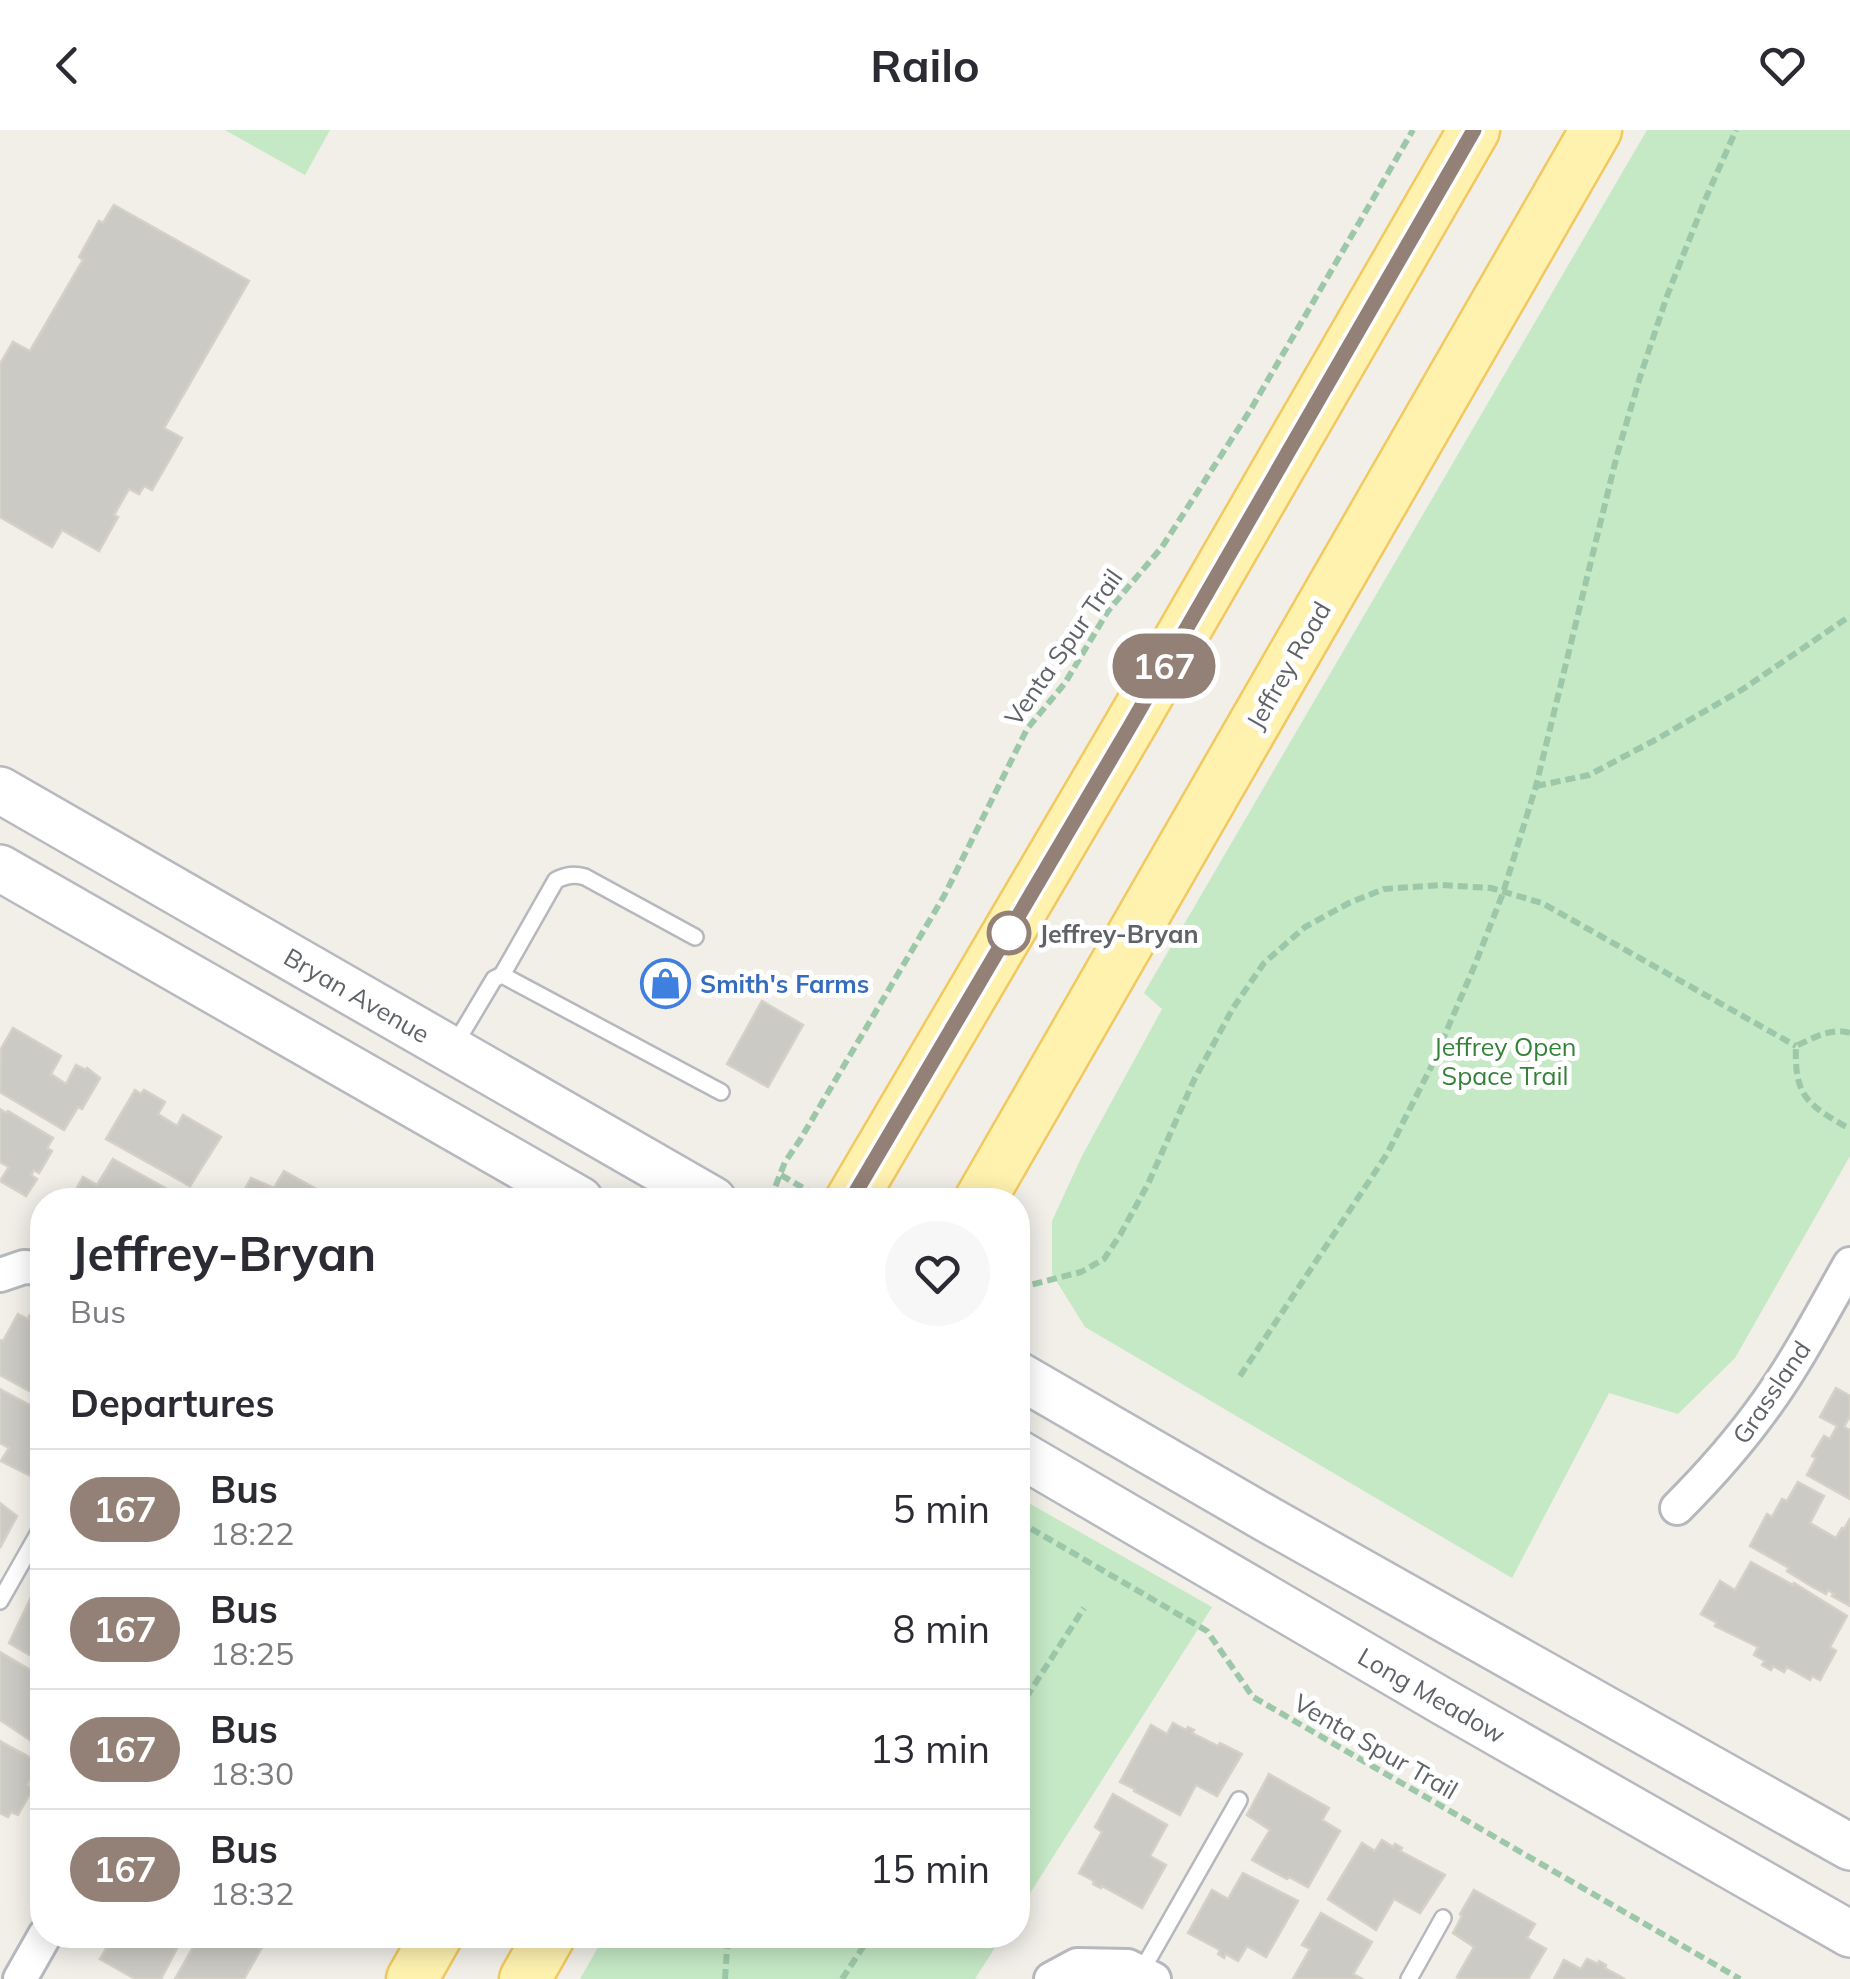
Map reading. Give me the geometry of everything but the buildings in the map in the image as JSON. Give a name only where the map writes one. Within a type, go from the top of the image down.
[{"type":"main road","points":[[858,1188],[1474,130]]},
{"type":"main road","name":"Jeffrey Road","points":[[987,1188],[1596,130]]},
{"type":"main road","points":[[412,1979],[429,1948]]},
{"type":"main road","points":[[525,1979],[543,1948]]},
{"type":"street","name":"Bryan Avenue","points":[[0,790],[692,1188]]},
{"type":"street","points":[[0,868],[559,1188]]},
{"type":"street","name":"Grassland","points":[[1677,1508],[1718,1466],[1768,1402],[1850,1264]]},
{"type":"street","points":[[0,1276],[30,1267]]},
{"type":"street","points":[[1030,1382],[1850,1847]]},
{"type":"street","name":"Long Meadow","points":[[1030,1460],[1442,1702],[1850,1934]]},
{"type":"street","points":[[20,1979],[38,1948]]},
{"type":"street","points":[[1051,1979],[1077,1965],[1128,1966],[1148,1975]]},
{"type":"lane","points":[[452,1050],[494,979],[502,975],[556,880],[574,874],[585,878],[695,936]]},
{"type":"lane","points":[[502,975],[721,1092]]},
{"type":"lane","points":[[0,1601],[30,1548]]},
{"type":"lane","points":[[1148,1975],[1239,1800]]},
{"type":"lane","points":[[1408,1979],[1443,1918]]},
{"type":"path","name":"Venta Spur Trail","points":[[775,1188],[785,1162],[944,896],[1027,728],[1065,683],[1108,611],[1162,547],[1251,409],[1413,130]]},
{"type":"path","points":[[1240,1376],[1387,1154],[1474,967],[1536,786],[1616,455],[1640,377],[1666,296],[1736,130]]},
{"type":"path","points":[[1536,786],[1588,775],[1657,739],[1743,690],[1850,616]]},
{"type":"path","points":[[1030,1285],[1080,1272],[1104,1260],[1148,1184],[1194,1080],[1233,1008],[1264,963],[1305,928],[1384,889],[1441,885],[1491,888],[1542,903],[1796,1046]]},
{"type":"path","points":[[1796,1046],[1823,1034],[1850,1032]]},
{"type":"path","points":[[1796,1046],[1795,1070],[1803,1095],[1819,1111],[1850,1129]]},
{"type":"path","points":[[781,1175],[804,1188]]},
{"type":"path","name":"Venta Spur Trail","points":[[1030,1528],[1207,1631],[1253,1697],[1740,1979]]},
{"type":"path","points":[[1030,1691],[1084,1608]]},
{"type":"path","points":[[724,1979],[727,1948]]},
{"type":"path","points":[[842,1979],[862,1948]]},
{"type":"green space","points":[[225,130],[330,130],[305,175]]},
{"type":"green space","name":"Jeffrey Open Space Trail","points":[[1647,130],[1850,130],[1850,1156],[1735,1358],[1678,1414],[1609,1393],[1512,1578],[1085,1327],[1052,1274],[1052,1221],[1082,1156],[1162,1009],[1144,993]]},
{"type":"green space","points":[[1030,1504],[1212,1607],[1030,1893]]},
{"type":"green space","points":[[598,1948],[995,1948],[975,1979],[580,1979]]},
{"type":"bus line","name":"167","points":[[858,1188],[1474,130]]},
{"type":"place","name":"Jeffrey-Bryan","points":[[1009,933]]},
{"type":"place","name":"Smith's Farms","points":[[665,983]]}]
